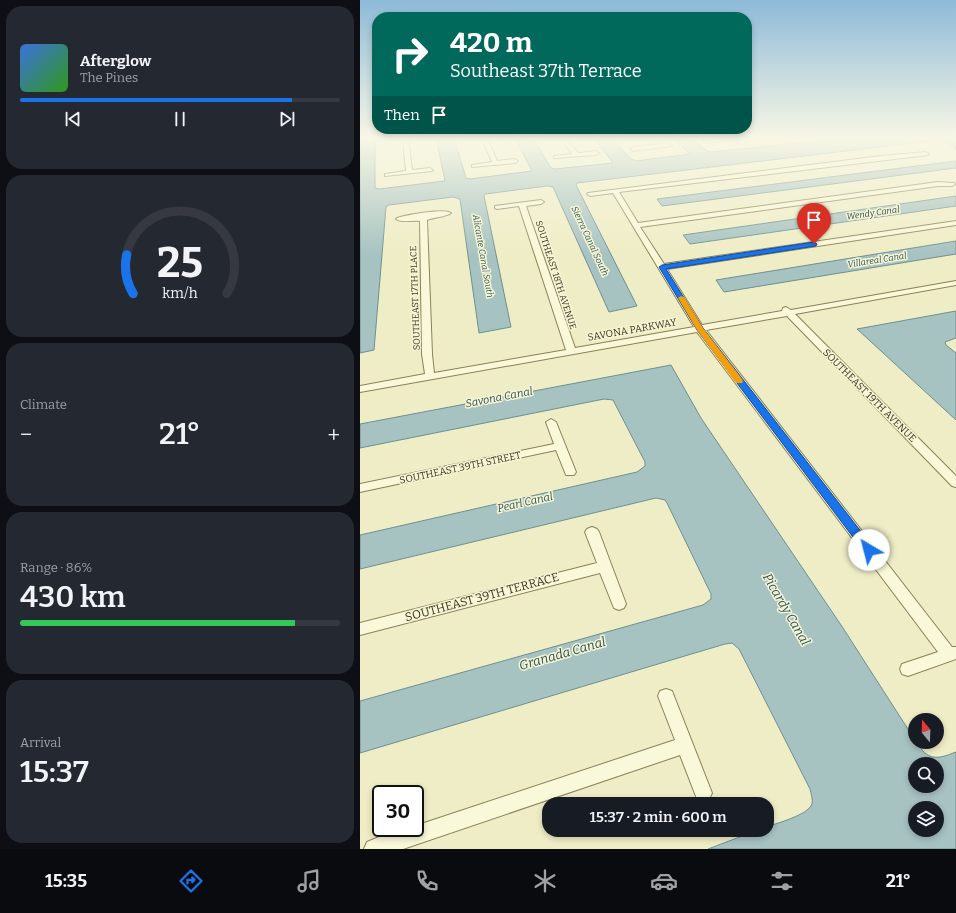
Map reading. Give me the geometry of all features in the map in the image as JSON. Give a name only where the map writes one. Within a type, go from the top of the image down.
[{"type":"street","points":[[590,194],[723,178]]},
{"type":"street","points":[[636,224],[952,183]]},
{"type":"street","points":[[615,191],[699,326],[953,654],[908,669]]},
{"type":"street","points":[[497,207],[541,202]]},
{"type":"street","name":"SOUTHEAST 18TH AVENUE","points":[[522,204],[570,349]]},
{"type":"street","points":[[398,219],[448,213]]},
{"type":"street","name":"SOUTHEAST 17TH PLACE","points":[[423,217],[427,354],[429,374]]},
{"type":"street","points":[[662,267],[956,223]]},
{"type":"street","name":"SAVONA PARKWAY","points":[[786,311],[956,277]]},
{"type":"street","name":"SAVONA PARKWAY","points":[[360,389],[429,374],[699,326],[956,283]]},
{"type":"street","name":"SOUTHEAST 19TH AVENUE","points":[[786,311],[956,483]]},
{"type":"street","name":"SAVONA PARKWAY","points":[[360,383],[429,374]]},
{"type":"street","points":[[551,422],[570,472]]},
{"type":"street","name":"SOUTHEAST 39TH STREET","points":[[360,488],[560,446]]},
{"type":"street","points":[[592,532],[619,604]]},
{"type":"street","name":"SOUTHEAST 39TH TERRACE","points":[[360,629],[605,566]]},
{"type":"street","points":[[666,696],[703,793]]},
{"type":"street","points":[[374,849],[685,745]]},
{"type":"water","points":[[360,178],[375,178],[375,188],[379,189],[445,181],[444,178],[470,179],[481,178],[622,178],[577,183],[576,185],[637,306],[609,312],[553,187],[547,186],[485,194],[484,196],[511,327],[479,333],[460,199],[453,197],[389,205],[386,207],[374,350],[360,353]]},
{"type":"water","points":[[825,178],[882,178],[662,206],[657,199]]},
{"type":"water","name":"Wendy Canal","points":[[956,196],[956,206],[690,244],[683,235]]},
{"type":"water","name":"Villareal Canal","points":[[956,241],[956,254],[724,292],[716,280]]},
{"type":"water","points":[[956,311],[956,338],[945,342],[946,345],[956,353],[956,420],[857,329]]},
{"type":"water","points":[[671,365],[701,418],[843,628],[908,729],[908,749],[921,749],[927,754],[935,757],[908,757],[908,793],[944,793],[944,757],[939,757],[956,752],[956,849],[708,849],[740,837],[774,837],[774,824],[805,812],[812,804],[810,789],[739,649],[732,643],[360,753],[360,701],[703,605],[711,599],[711,594],[667,503],[665,500],[656,498],[360,569],[360,535],[637,472],[645,466],[645,462],[613,400],[604,399],[360,448],[360,424]]},
{"type":"slow traffic","points":[[681,298],[700,329],[739,381]]},
{"type":"route","points":[[814,244],[662,267],[700,329],[869,550]]},
{"type":"water label","name":"Sierra Canal South","points":[[590,241]]},
{"type":"water label","name":"Alicante Canal South","points":[[483,256]]},
{"type":"water label","name":"Savona Canal","points":[[499,397]]},
{"type":"water label","name":"Pearl Canal","points":[[525,502]]},
{"type":"water label","name":"Picardy Canal","points":[[787,609]]},
{"type":"water label","name":"Granada Canal","points":[[562,653]]}]
